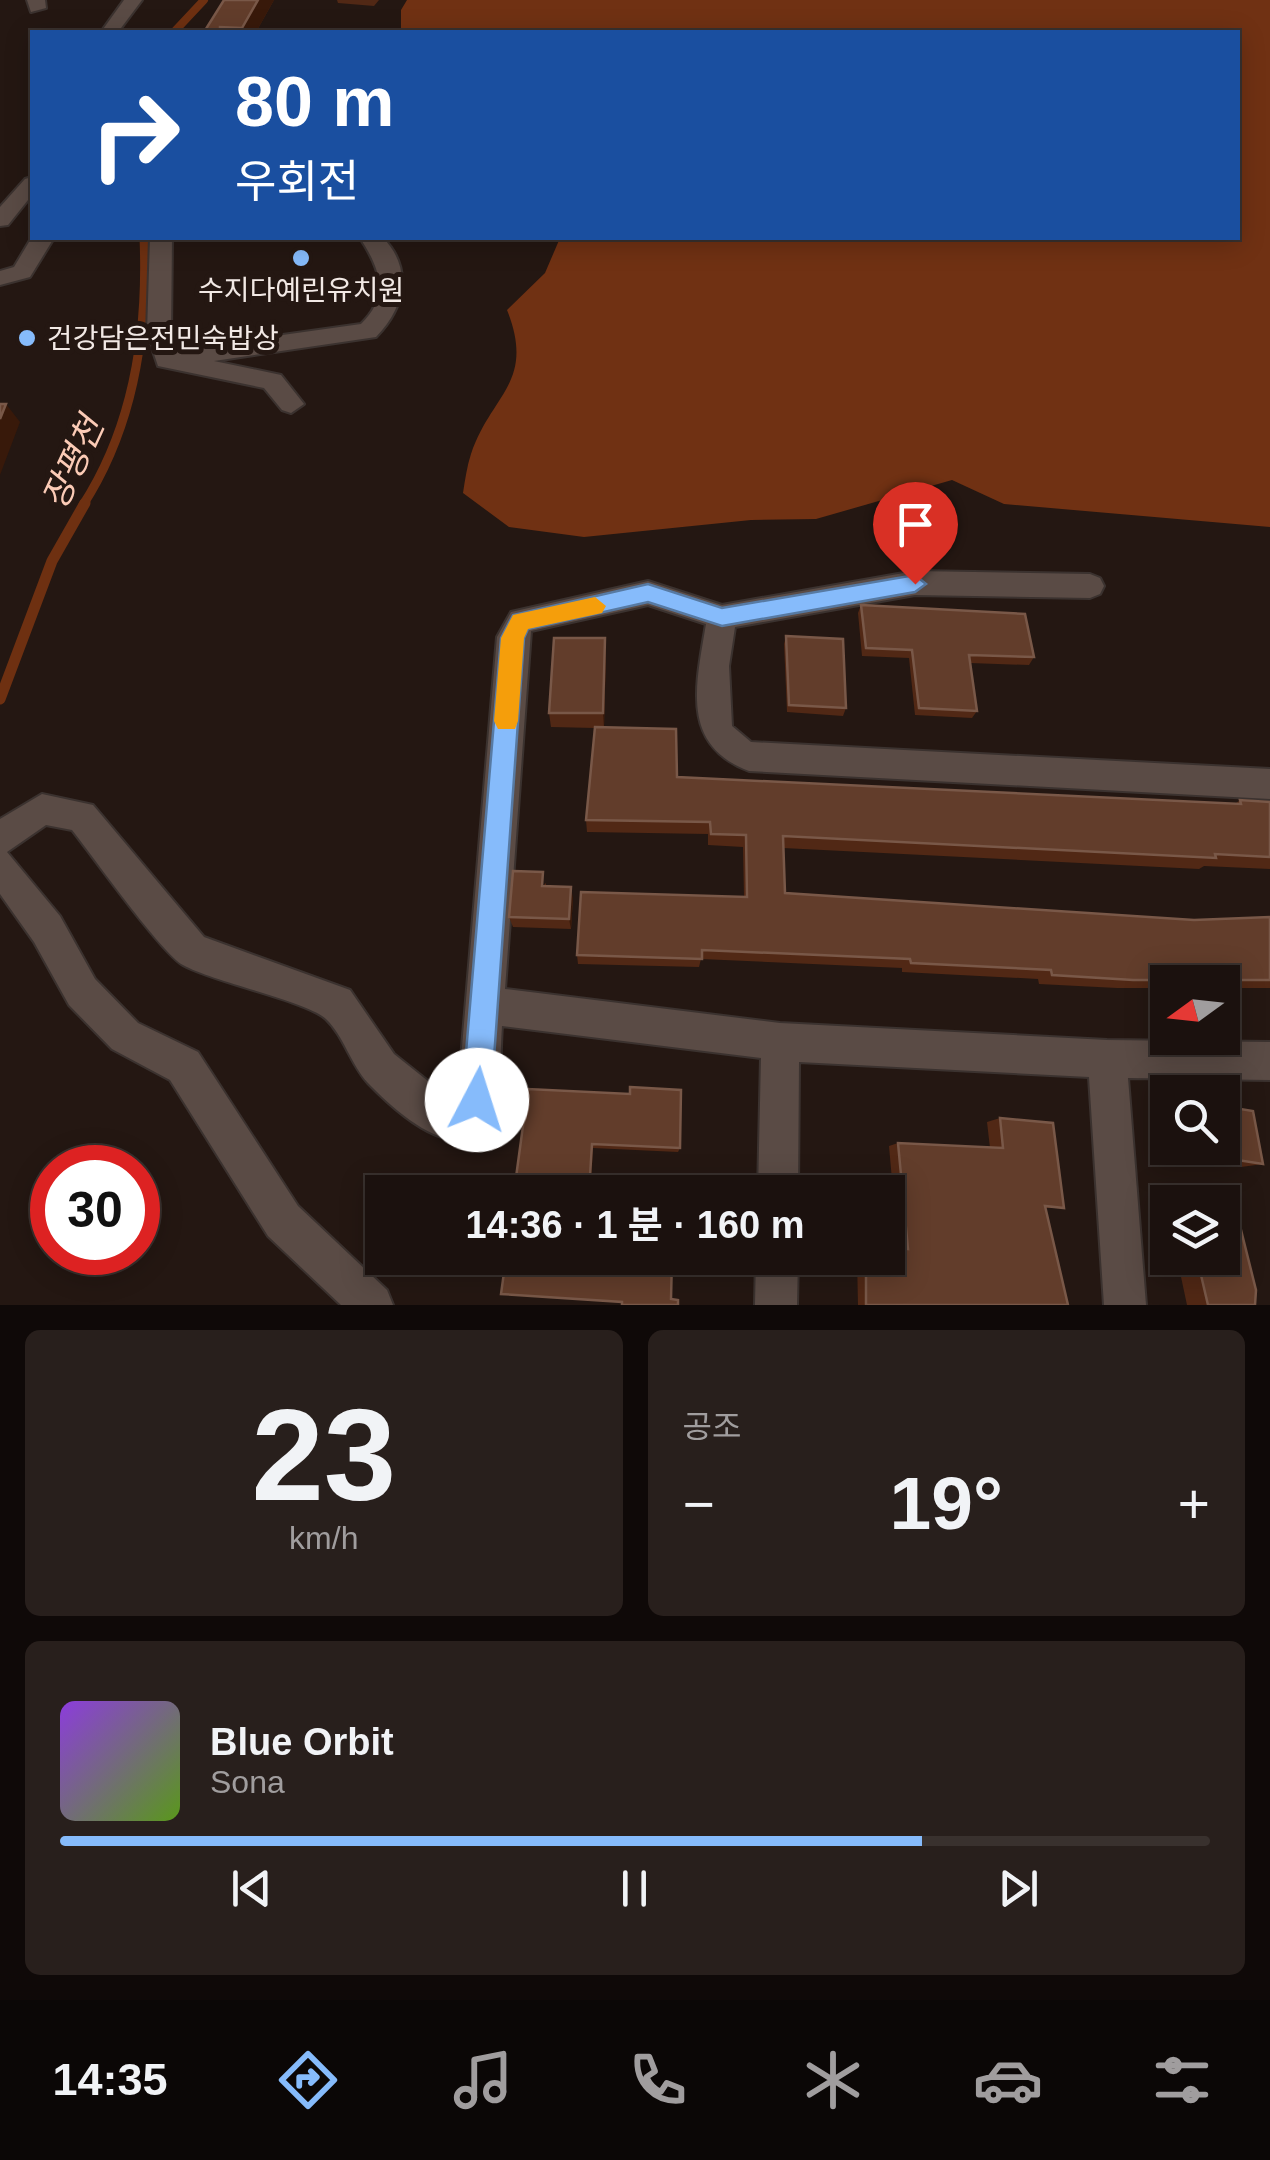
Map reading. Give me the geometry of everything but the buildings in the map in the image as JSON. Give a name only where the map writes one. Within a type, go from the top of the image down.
[{"type":"street","points":[[110,30],[133,0]]},
{"type":"street","points":[[3,211],[30,184]]},
{"type":"street","points":[[0,278],[22,272],[42,240]]},
{"type":"street","points":[[162,240],[159,333],[166,360]]},
{"type":"street","points":[[166,360],[368,331],[386,317],[393,299],[380,244],[374,240]]},
{"type":"street","points":[[166,360],[272,381],[291,404]]},
{"type":"street","points":[[0,839],[42,809],[80,816],[192,950],[337,1003],[380,1068],[442,1120],[462,1122],[477,1100],[512,638],[521,621],[648,593],[722,617],[915,584],[1090,586]]},
{"type":"street","points":[[722,617],[714,666],[716,732],[732,748],[749,756],[1270,784]]},
{"type":"street","points":[[0,866],[47,930],[82,992],[125,1036],[184,1066],[284,1221],[372,1305]]},
{"type":"street","points":[[486,1005],[780,1042],[1107,1059],[1270,1061]]},
{"type":"street","points":[[778,1175],[780,1042]]},
{"type":"street","points":[[1107,1059],[1125,1305]]},
{"type":"street","points":[[776,1305],[777,1275]]},
{"type":"shaded area","points":[[407,0],[1270,0],[1270,527],[1004,504],[952,480],[816,519],[751,520],[584,537],[509,527],[463,493],[479,434],[514,372],[515,335],[507,310],[545,273],[559,240],[1240,240],[1240,30],[401,30],[401,10]]},
{"type":"waterway","name":"장평천","points":[[176,30],[204,0]]},
{"type":"waterway","name":"장평천","points":[[83,505],[115,443],[134,377],[143,308],[144,240]]},
{"type":"waterway","name":"장평천","points":[[0,699],[52,561],[85,503]]},
{"type":"slow traffic","points":[[506,721],[512,638],[521,621],[595,606]]},
{"type":"place","name":"수지다예린유치원","points":[[301,258]]},
{"type":"place","name":"건강담은전민숙밥상","points":[[27,338]]},
{"type":"route","points":[[477,1100],[512,638],[521,621],[648,593],[678,599],[722,617],[915,584]]}]
